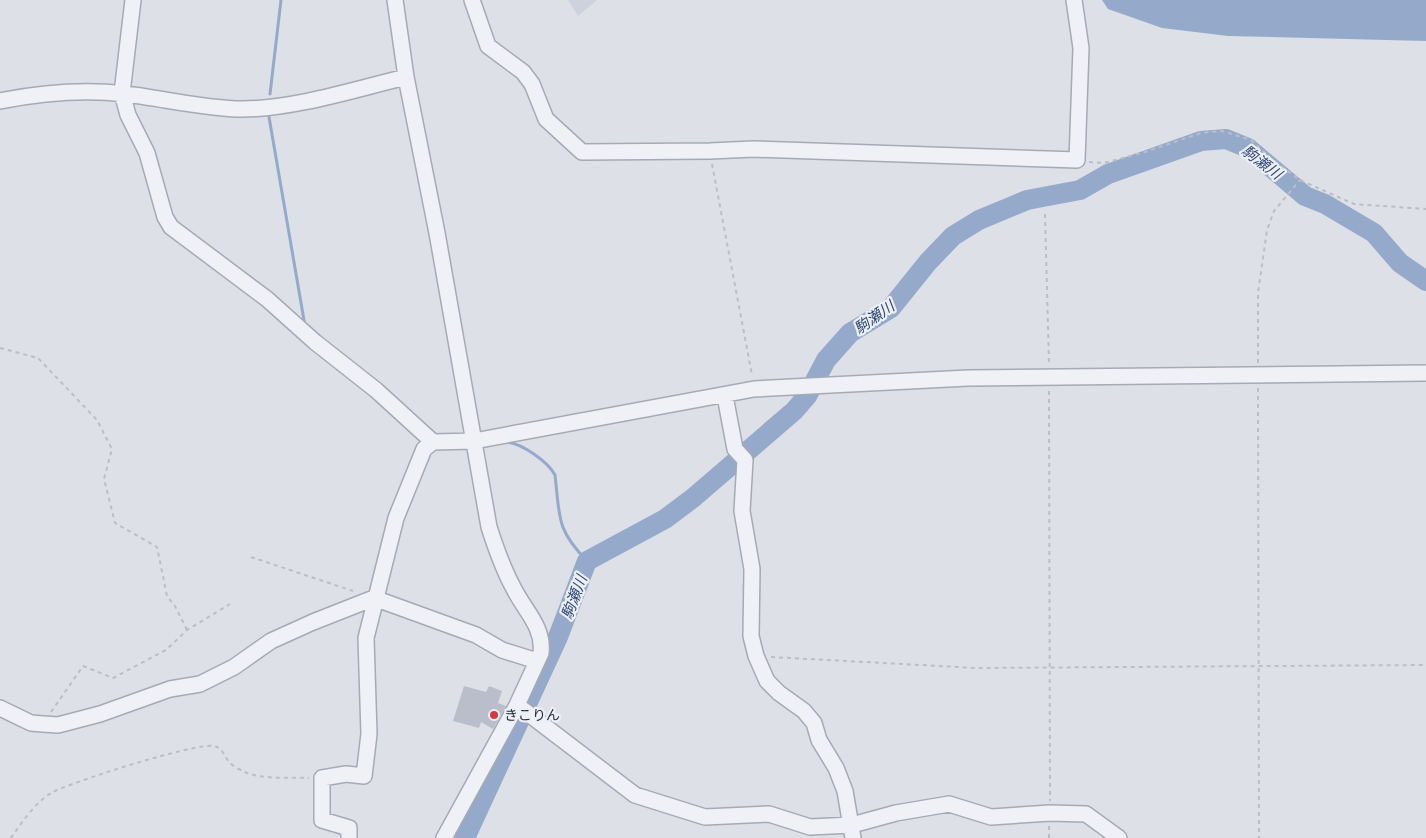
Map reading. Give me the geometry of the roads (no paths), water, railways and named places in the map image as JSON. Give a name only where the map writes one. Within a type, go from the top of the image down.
[{"type":"street","points":[[133,0],[122,93],[128,115],[147,153],[165,217],[171,227],[267,299],[315,342],[376,390],[433,442]]},
{"type":"street","points":[[395,0],[406,77],[437,233],[488,527],[499,561],[515,592],[540,630],[542,644],[537,661],[517,705],[444,838]]},
{"type":"street","points":[[472,0],[488,46],[523,72],[532,84],[546,120],[582,152],[710,152],[753,149],[1077,160],[1081,48],[1074,0]]},
{"type":"street","points":[[0,101],[59,92],[122,93],[241,109],[273,107],[406,77]]},
{"type":"street","points":[[349,838],[349,828],[322,820],[322,778],[346,774],[364,776],[369,734],[366,638],[374,598],[396,518],[424,449],[433,442],[474,441],[626,411],[725,396],[754,389],[968,378],[1426,373]]},
{"type":"street","points":[[725,396],[740,454],[742,512],[752,569],[750,636],[767,681],[779,693],[804,711],[814,723],[845,791],[852,831]]},
{"type":"street","points":[[0,708],[31,723],[58,725],[100,714],[170,689],[200,684],[234,667],[271,642],[312,622],[374,598],[476,635],[502,650],[537,661]]},
{"type":"street","points":[[517,705],[635,795],[705,817],[769,814],[810,827],[852,831],[896,813],[949,804],[991,817],[1050,813],[1086,814],[1119,838]]},
{"type":"water","points":[[1102,0],[1426,0],[1426,41],[1228,36],[1162,28],[1108,9]]},
{"type":"waterway","points":[[270,94],[281,0]]},
{"type":"waterway","points":[[269,117],[305,326]]},
{"type":"waterway","name":"駒瀬川","points":[[465,838],[558,637],[587,561],[665,519],[693,498],[794,411],[807,396],[826,360],[850,333],[891,308],[928,262],[953,236],[979,220],[1027,200],[1080,190],[1108,174],[1201,141],[1226,139],[1248,148],[1305,196],[1325,204],[1374,233],[1400,263],[1426,281]]},
{"type":"waterway","points":[[506,442],[527,449],[552,470],[555,475],[561,522],[570,540],[587,561]]},
{"type":"place","name":"きこりん","points":[[494,715]]}]
